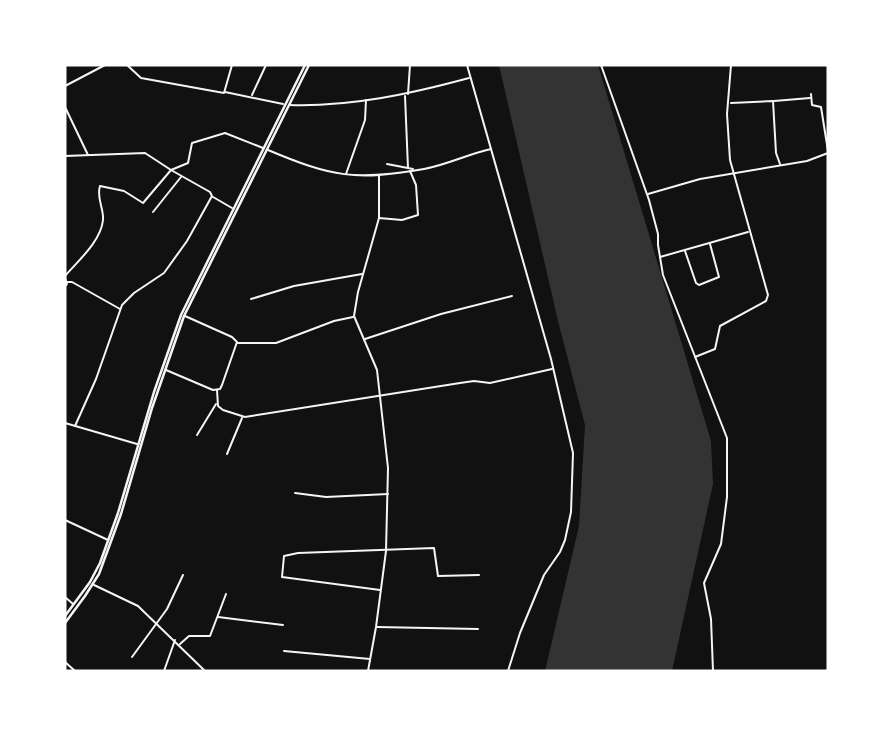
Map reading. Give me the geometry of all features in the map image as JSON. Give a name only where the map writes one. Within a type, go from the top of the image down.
[{"type":"main road","points":[[65,616],[92,583],[184,316],[307,65]]},
{"type":"main road","points":[[65,623],[92,583],[121,514],[181,314],[265,149]]},
{"type":"street","points":[[65,86],[105,65]]},
{"type":"street","points":[[127,65],[141,78],[252,96],[287,105],[318,106],[366,100],[406,94],[471,78]]},
{"type":"street","points":[[225,92],[232,65]]},
{"type":"street","points":[[252,96],[266,65]]},
{"type":"street","points":[[379,218],[402,220],[418,215],[416,185],[407,169],[406,94],[410,65]]},
{"type":"street","points":[[467,65],[554,369],[573,453],[571,512],[560,552],[544,575],[520,633],[508,671]]},
{"type":"street","points":[[601,65],[647,194],[658,234],[663,275],[725,431],[728,449],[727,497],[721,544],[704,583],[711,619],[713,671]]},
{"type":"street","points":[[695,358],[715,349],[720,326],[766,301],[768,295],[730,160],[727,114],[731,65]]},
{"type":"street","points":[[647,194],[668,186],[807,161],[828,152],[821,107],[813,105],[811,96],[730,103]]},
{"type":"street","points":[[345,175],[365,120],[366,100]]},
{"type":"street","points":[[773,101],[776,153],[780,165]]},
{"type":"street","points":[[65,107],[88,156]]},
{"type":"street","points":[[65,286],[65,277],[99,233],[103,219],[98,196],[100,186],[124,191],[144,203],[171,170],[190,161],[191,143],[219,133],[230,133],[319,170],[345,175],[389,175],[407,169]]},
{"type":"street","points":[[387,164],[416,170],[491,149]]},
{"type":"street","points":[[65,156],[145,153],[211,192],[212,196],[233,209]]},
{"type":"street","points":[[368,671],[386,551],[389,494],[381,397],[373,357],[354,316],[379,218],[379,175]]},
{"type":"street","points":[[153,212],[182,176]]},
{"type":"street","points":[[75,426],[96,379],[125,300],[164,273],[187,241],[212,196]]},
{"type":"street","points":[[660,257],[749,232]]},
{"type":"street","points":[[685,251],[699,285],[719,277],[710,244]]},
{"type":"street","points":[[251,299],[294,286],[363,274]]},
{"type":"street","points":[[67,282],[72,282],[120,309]]},
{"type":"street","points":[[364,340],[442,314],[512,296]]},
{"type":"street","points":[[184,316],[232,337],[237,344]]},
{"type":"street","points":[[237,344],[276,343],[354,316]]},
{"type":"street","points":[[197,435],[216,403],[217,390],[222,385],[237,344]]},
{"type":"street","points":[[164,369],[217,390]]},
{"type":"street","points":[[216,403],[223,410],[242,417],[474,381],[490,383],[554,369]]},
{"type":"street","points":[[227,454],[242,417]]},
{"type":"street","points":[[65,423],[138,444]]},
{"type":"street","points":[[295,493],[317,497],[389,494]]},
{"type":"street","points":[[65,520],[108,540]]},
{"type":"street","points":[[381,590],[282,578],[284,556],[298,553],[434,548],[438,576],[480,575]]},
{"type":"street","points":[[132,657],[167,610],[183,575]]},
{"type":"street","points":[[92,583],[138,606],[205,671]]},
{"type":"street","points":[[179,645],[185,637],[210,636],[226,594]]},
{"type":"street","points":[[65,597],[74,604]]},
{"type":"street","points":[[218,617],[283,625]]},
{"type":"street","points":[[376,627],[478,629]]},
{"type":"street","points":[[164,671],[175,640]]},
{"type":"street","points":[[284,651],[370,659]]},
{"type":"street","points":[[65,662],[75,671]]},
{"type":"shaded area","points":[[499,65],[598,65],[711,441],[713,484],[672,671],[545,671],[579,526],[585,425]]}]
